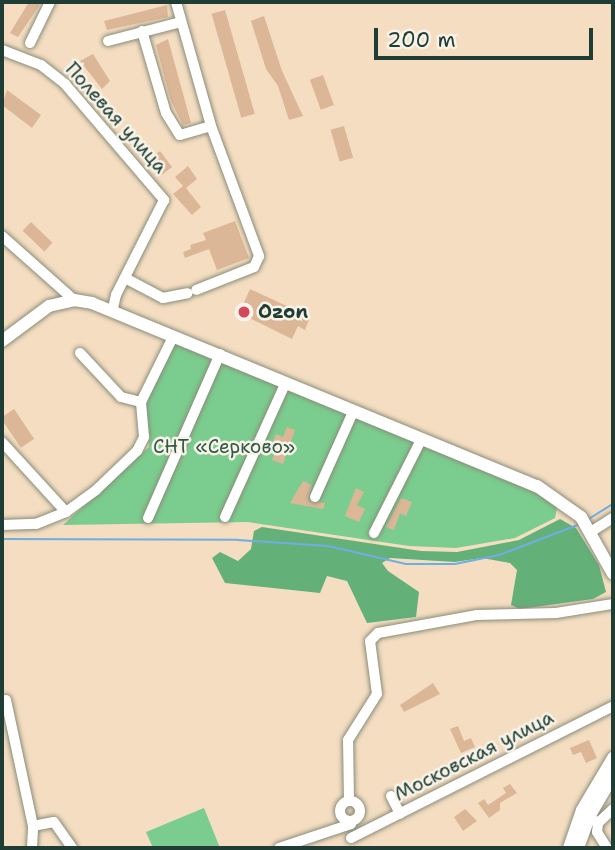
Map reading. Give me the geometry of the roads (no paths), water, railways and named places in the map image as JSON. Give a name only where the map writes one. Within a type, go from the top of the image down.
[{"type":"main road","points":[[2,341],[49,306],[74,300],[112,312],[537,486],[587,524],[613,574]]},
{"type":"main road","points":[[569,848],[582,810],[613,758]]},
{"type":"main road","points":[[579,848],[613,776]]},
{"type":"street","points":[[30,43],[50,2]]},
{"type":"street","points":[[125,278],[163,298],[192,292],[254,267],[259,256],[211,126],[176,2]]},
{"type":"street","points":[[108,41],[181,22]]},
{"type":"street","points":[[142,31],[166,113],[180,135],[211,126]]},
{"type":"street","name":"Полевая улица","points":[[2,50],[41,65],[65,84],[162,195],[163,204],[125,278],[112,312]]},
{"type":"street","points":[[2,236],[74,300]]},
{"type":"street","points":[[2,525],[36,524],[66,512],[137,451],[144,437],[141,402],[173,337]]},
{"type":"street","points":[[80,353],[121,397],[141,402]]},
{"type":"street","points":[[148,518],[220,354]]},
{"type":"street","points":[[225,517],[285,384]]},
{"type":"street","points":[[315,497],[353,412]]},
{"type":"street","points":[[374,533],[421,440]]},
{"type":"street","points":[[2,442],[66,512]]},
{"type":"street","points":[[587,524],[613,518]]},
{"type":"street","points":[[351,843],[351,823],[340,812],[349,801],[348,740],[377,694],[370,640],[378,634],[477,615],[556,613],[613,604]]},
{"type":"street","points":[[6,700],[33,826],[32,848]]},
{"type":"street","name":"Московская улица","points":[[351,843],[400,814],[613,706]]},
{"type":"street","points":[[391,796],[400,814]]},
{"type":"street","points":[[607,848],[597,832],[594,820],[613,809]]},
{"type":"street","points":[[33,826],[54,822],[72,848]]},
{"type":"street","points":[[279,848],[351,823]]},
{"type":"waterway","points":[[587,520],[613,504]]},
{"type":"waterway","points":[[2,539],[238,540],[328,546],[406,564],[455,564],[499,555],[580,524]]},
{"type":"place","name":"Ozon","points":[[244,312]]},
{"type":"park label","name":"СНТ «Серково»","points":[[224,447]]}]
